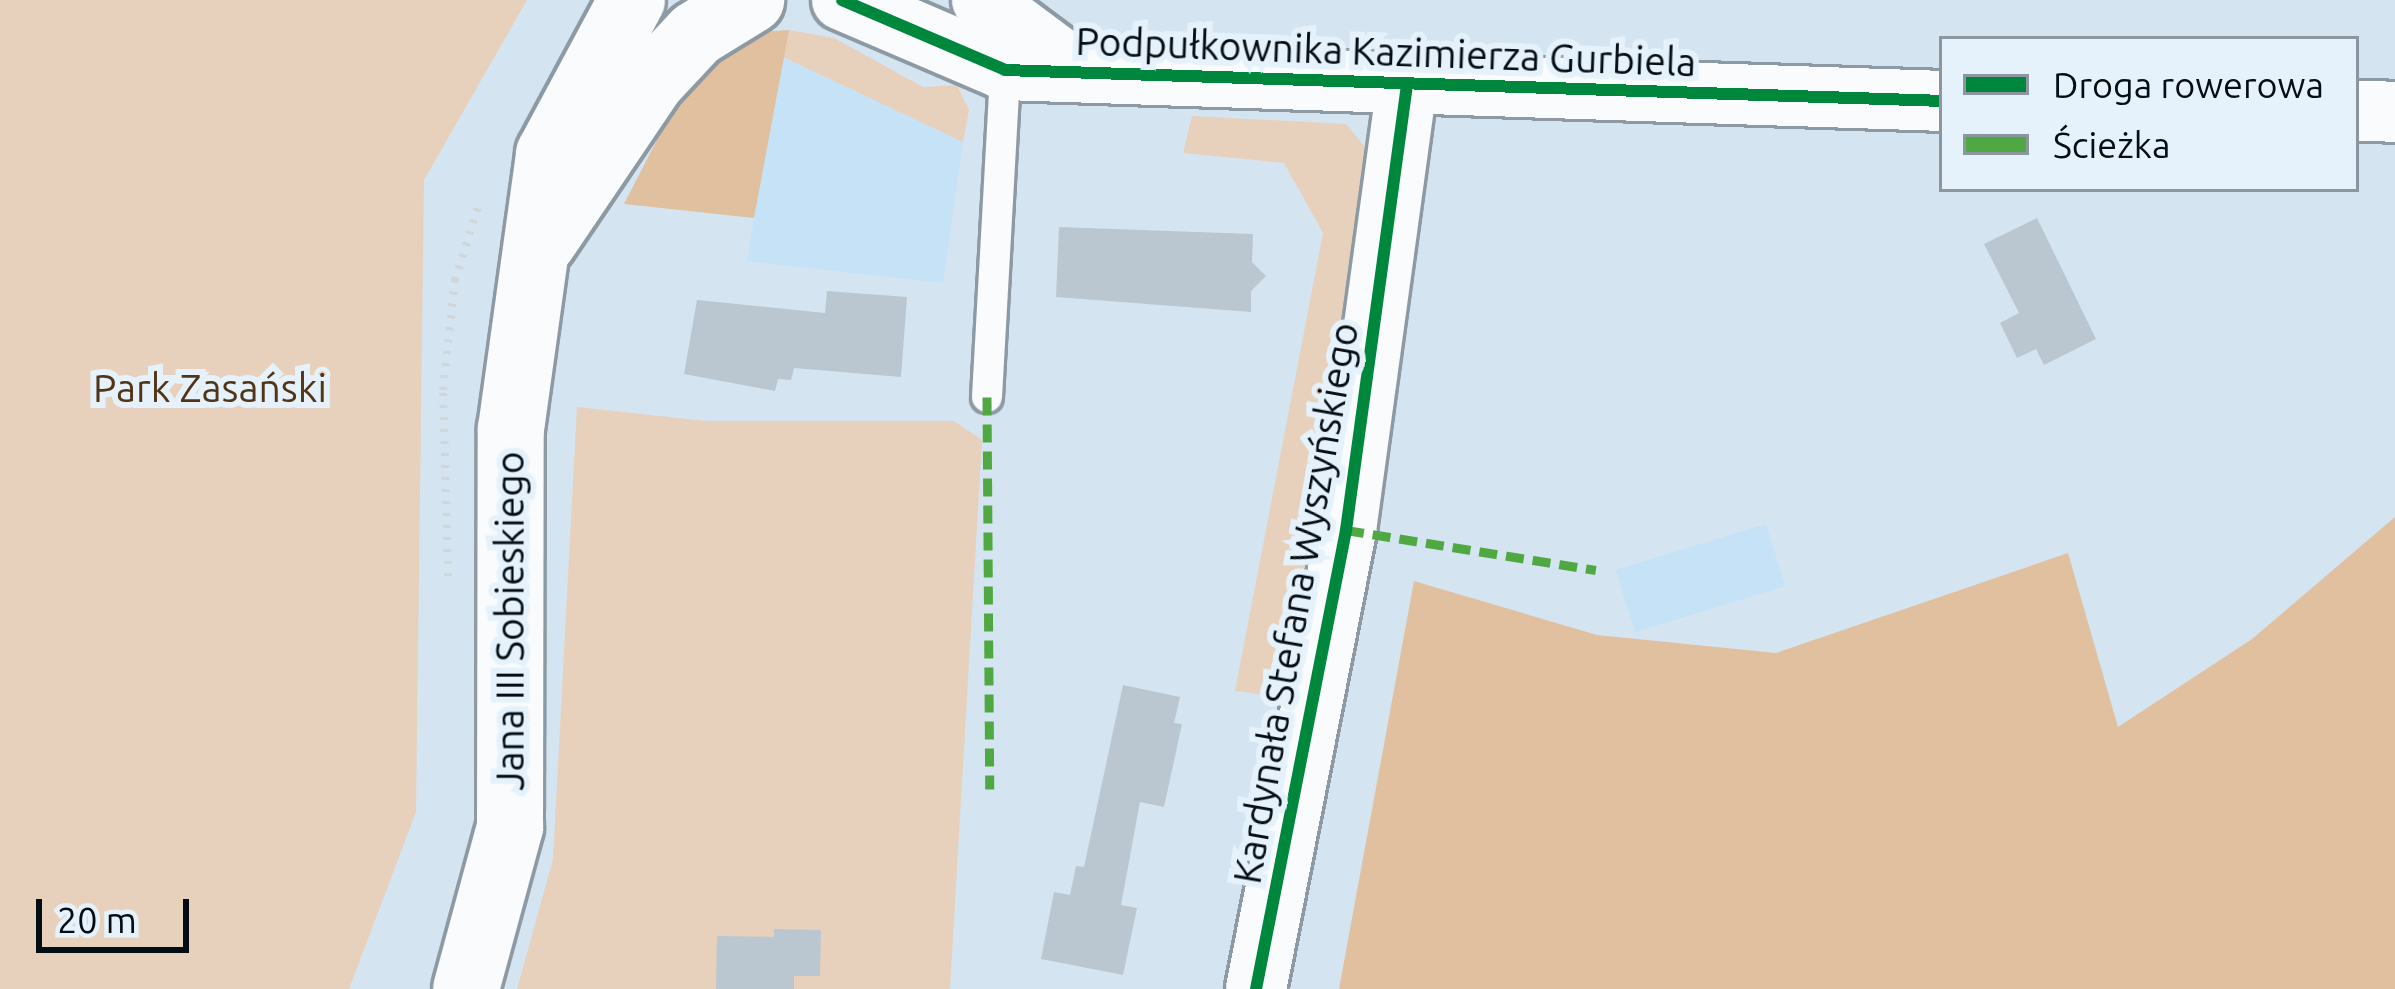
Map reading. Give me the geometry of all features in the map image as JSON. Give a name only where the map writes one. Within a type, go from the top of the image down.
[{"type":"main road","name":"Jana III Sobieskiego","points":[[466,989],[493,910],[509,827],[511,429],[548,154],[632,0]]},
{"type":"main road","name":"Jana III Sobieskiego","points":[[538,250],[652,81],[696,34],[751,0]]},
{"type":"street","name":"Podpułkownika Kazimierza Gurbiela","points":[[842,0],[999,31],[1076,70],[1939,101]]},
{"type":"street","name":"Kardynała Stefana Wyszyńskiego","points":[[1256,989],[1346,530],[1407,84]]},
{"type":"street","points":[[2359,111],[2395,112]]},
{"type":"lane","points":[[987,397],[999,31]]},
{"type":"shaded area","points":[[789,30],[754,218],[624,204],[696,64],[759,32]]},
{"type":"shaded area","points":[[781,56],[963,142],[943,283],[747,261]]},
{"type":"shaded area","points":[[2395,517],[2395,989],[1339,989],[1414,581],[1597,635],[1776,653],[2068,553],[2118,727],[2252,639]]},
{"type":"shaded area","points":[[1766,524],[1785,586],[1635,632],[1616,570]]},
{"type":"green space","name":"Park Zasański","points":[[0,0],[527,0],[424,180],[416,812],[349,989],[0,989]]},
{"type":"green space","points":[[789,30],[834,38],[923,87],[957,85],[969,110],[963,142],[781,56]]},
{"type":"green space","points":[[1192,116],[1346,124],[1367,149],[1366,265],[1282,697],[1235,691],[1323,233],[1284,163],[1183,153]]},
{"type":"green space","points":[[577,407],[706,421],[954,421],[982,440],[950,989],[517,989],[553,859]]},
{"type":"building","points":[[2037,218],[2096,339],[2044,365],[2036,349],[2017,358],[2000,323],[2019,313],[1984,244]]},
{"type":"building","points":[[1059,227],[1253,234],[1252,262],[1266,276],[1251,291],[1251,312],[1056,297]]},
{"type":"building","points":[[827,291],[907,297],[901,377],[794,368],[791,380],[778,379],[775,391],[684,374],[697,300],[825,313]]},
{"type":"building","points":[[1123,685],[1180,697],[1174,723],[1182,724],[1164,807],[1140,802],[1121,905],[1137,908],[1123,975],[1041,959],[1054,892],[1070,895],[1076,866],[1084,867]]},
{"type":"building","points":[[774,929],[821,930],[820,976],[794,976],[794,989],[716,989],[717,936],[774,937]]},
{"type":"marked path","points":[[987,397],[990,789]]},
{"type":"marked path","points":[[1346,530],[1596,570]]},
{"type":"cycle path","points":[[842,0],[1005,70],[1939,101]]},
{"type":"cycle path","points":[[1256,989],[1346,530],[1407,84]]}]
